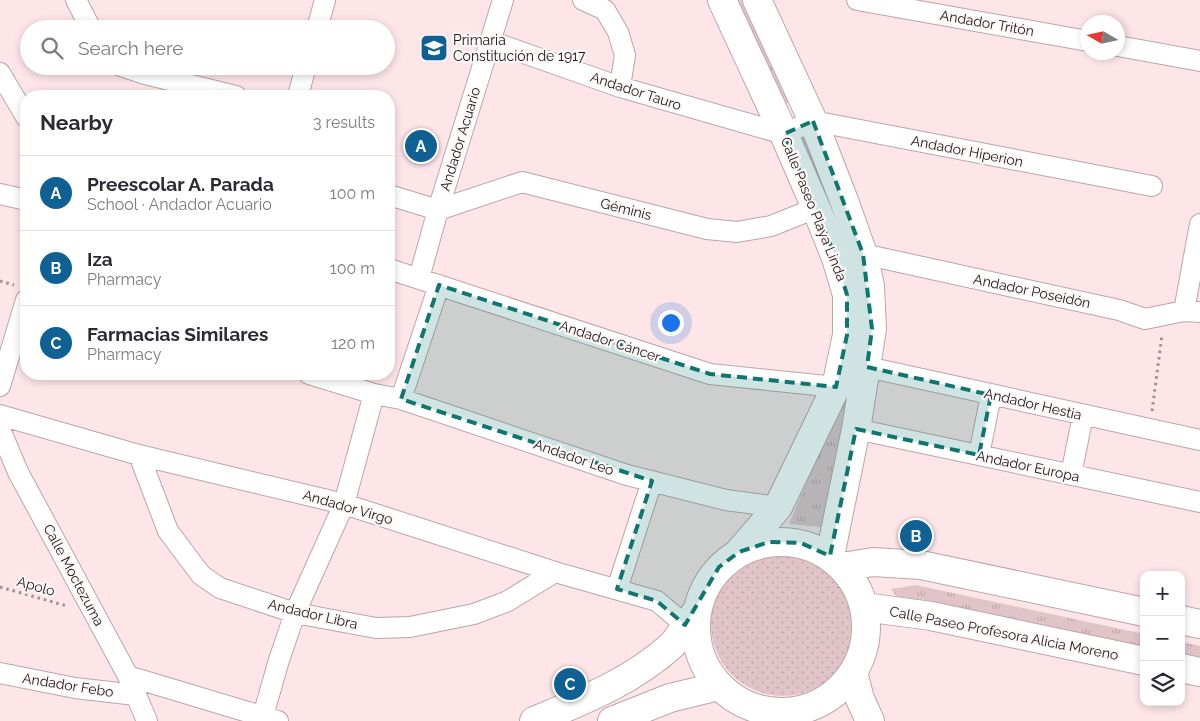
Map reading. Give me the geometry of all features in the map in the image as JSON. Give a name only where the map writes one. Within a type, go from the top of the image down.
[{"type":"street","points":[[76,0],[86,20]]},
{"type":"street","name":"Andador Acuario","points":[[419,278],[503,0]]},
{"type":"street","points":[[583,0],[605,10],[618,32],[625,55],[620,87]]},
{"type":"street","name":"Calle Paseo Playa Linda","points":[[722,0],[816,208],[836,258],[847,295],[847,335],[836,387],[778,507],[739,552]]},
{"type":"street","name":"Calle Paseo Playa Linda","points":[[757,0],[813,121],[864,254],[870,286],[872,329],[836,562]]},
{"type":"street","name":"Andador Tritón","points":[[856,0],[1080,40]]},
{"type":"street","points":[[318,20],[320,1]]},
{"type":"street","name":"Andador Tauro","points":[[490,41],[620,87],[784,134]]},
{"type":"street","points":[[1125,47],[1200,61]]},
{"type":"street","points":[[0,73],[20,107]]},
{"type":"street","points":[[149,75],[211,90]]},
{"type":"street","points":[[300,90],[304,75]]},
{"type":"street","points":[[784,134],[813,121]]},
{"type":"street","name":"Andador Hiperion","points":[[813,121],[1152,186]]},
{"type":"street","name":"Géminis","points":[[438,210],[522,182],[706,229],[738,232],[770,226],[816,208]]},
{"type":"street","points":[[0,194],[20,199]]},
{"type":"street","points":[[395,197],[438,210]]},
{"type":"street","points":[[1192,312],[1200,224]]},
{"type":"street","name":"Andador Poseidón","points":[[864,254],[1119,310],[1146,319],[1192,312]]},
{"type":"street","name":"Andador Cáncer","points":[[395,271],[710,374],[836,387]]},
{"type":"street","points":[[401,399],[439,285]]},
{"type":"street","points":[[0,386],[20,320]]},
{"type":"street","name":"Andador Hestia","points":[[866,367],[1083,416],[1200,440]]},
{"type":"street","name":"Andador Leo","points":[[328,380],[374,394],[401,399],[627,475],[726,500],[778,507]]},
{"type":"street","points":[[128,676],[271,718],[279,660],[296,613],[344,504],[374,394]]},
{"type":"street","points":[[979,455],[990,394]]},
{"type":"street","name":"Andador Virgo","points":[[0,415],[138,456],[344,504],[555,572],[657,601],[691,618]]},
{"type":"street","points":[[1071,475],[1083,416]]},
{"type":"street","name":"Calle Moctezuma","points":[[0,429],[9,469],[95,614],[128,676],[148,721]]},
{"type":"street","name":"Andador Europa","points":[[856,430],[1200,502]]},
{"type":"street","name":"Andador Libra","points":[[138,456],[168,531],[201,575],[220,588],[296,613],[376,628],[410,627],[474,614],[508,601],[555,572]]},
{"type":"street","points":[[617,589],[652,481]]},
{"type":"street","points":[[534,721],[629,677],[673,644],[691,618],[705,587],[719,567],[739,552],[769,542],[800,543],[836,562],[856,585],[864,607],[866,629],[862,652],[853,672],[839,690],[804,716],[756,709],[736,700],[718,686],[703,664],[691,618]]},
{"type":"street","points":[[836,562],[921,565],[1140,611]]},
{"type":"street","name":"Calle Paseo Profesora Alicia Moreno","points":[[864,607],[931,616],[1140,660]]},
{"type":"street","points":[[1185,669],[1200,672]]},
{"type":"street","points":[[853,672],[860,699],[870,721]]},
{"type":"street","name":"Andador Febo","points":[[0,673],[75,688],[136,696]]},
{"type":"street","points":[[612,721],[670,698],[718,686]]},
{"type":"path","points":[[1150,429],[1165,316]]},
{"type":"path","name":"Apolo","points":[[0,587],[95,614]]},
{"type":"highlighted area","points":[[813,121],[863,254],[872,329],[867,367],[991,395],[979,455],[856,429],[830,556],[801,543],[769,542],[739,552],[719,567],[685,625],[657,601],[617,589],[652,481],[401,399],[439,285],[710,374],[836,387],[847,335],[847,295],[836,258],[784,134]]},
{"type":"green space","points":[[730,0],[741,0],[793,101],[780,106]]},
{"type":"green space","points":[[801,133],[830,186],[815,190],[795,139]]},
{"type":"green space","points":[[839,205],[870,335],[828,528],[789,524],[845,390],[827,213]]},
{"type":"green space","points":[[783,552],[810,558],[823,564],[834,573],[843,584],[849,597],[855,624],[849,651],[843,664],[834,675],[823,684],[810,690],[783,696],[756,690],[743,684],[732,675],[723,664],[717,651],[711,624],[717,597],[723,584],[732,573],[743,564],[756,558]]},
{"type":"green space","points":[[916,585],[1140,633],[1140,653],[902,605],[891,589]]},
{"type":"green space","points":[[1185,643],[1200,646],[1200,665],[1185,663]]},
{"type":"place","name":"Primaria Constitución de 1917","points":[[434,48]]},
{"type":"place","name":"Preescolar A. Parada","points":[[421,146]]},
{"type":"place","name":"Iza","points":[[916,536]]},
{"type":"place","name":"Farmacias Similares","points":[[570,684]]}]
